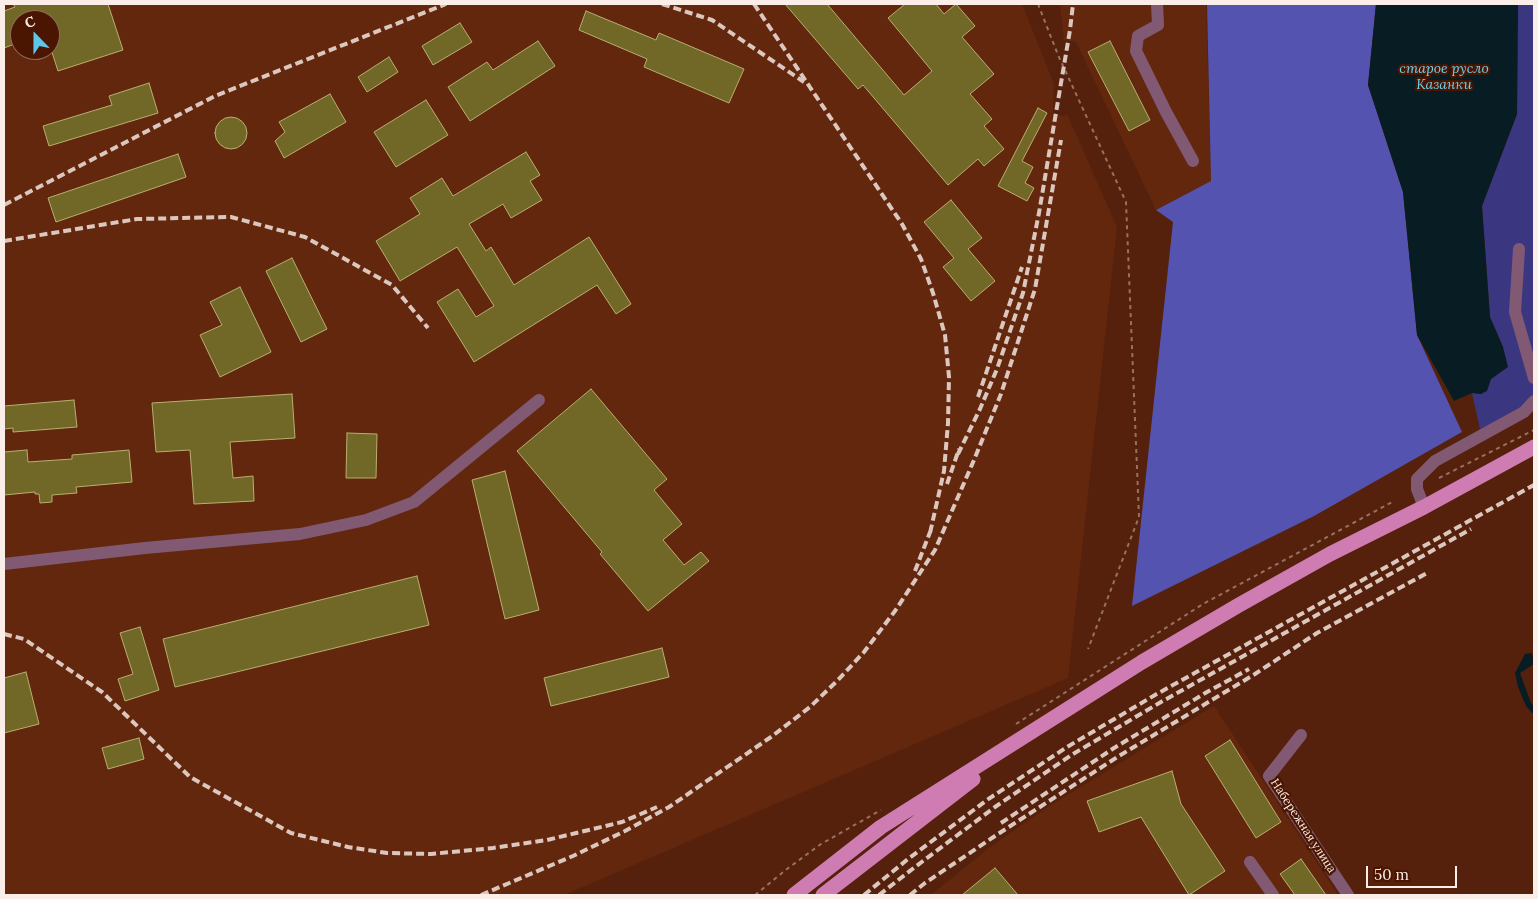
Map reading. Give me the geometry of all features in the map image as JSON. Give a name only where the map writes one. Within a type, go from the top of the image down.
[{"type":"main road","points":[[794,895],[881,827],[1142,662],[1330,554],[1534,447]]},
{"type":"main road","points":[[823,895],[1050,720]]},
{"type":"lane","points":[[1157,4],[1158,25],[1138,36],[1136,51],[1193,161]]},
{"type":"lane","points":[[1519,250],[1514,312],[1534,378]]},
{"type":"lane","points":[[4,564],[146,548],[300,534],[366,520],[414,502],[539,400]]},
{"type":"lane","points":[[1424,506],[1417,489],[1417,478],[1435,461],[1524,412],[1534,402]]},
{"type":"lane","name":"Набережная улица","points":[[1301,735],[1269,776],[1348,895]]},
{"type":"lane","points":[[1250,862],[1273,895]]},
{"type":"path","points":[[1038,4],[1058,55],[1126,202],[1139,517],[1088,649]]},
{"type":"path","points":[[1439,478],[1534,430]]},
{"type":"shaded area","points":[[4,4],[1022,4],[1054,84],[1053,113],[1064,116],[1067,114],[1117,227],[1068,678],[564,895],[4,895]]},
{"type":"shaded area","points":[[1060,4],[1206,4],[1211,181],[1156,210],[1076,42],[1064,40]]},
{"type":"shaded area","points":[[1207,4],[1376,4],[1368,85],[1403,192],[1417,335],[1462,432],[1314,516],[1132,606],[1173,222],[1156,210],[1211,181]]},
{"type":"shaded area","points":[[1518,4],[1534,4],[1534,406],[1480,429],[1472,393],[1481,394],[1491,379],[1503,347],[1490,317],[1482,206],[1517,114]]},
{"type":"shaded area","points":[[1214,706],[1338,895],[931,895],[989,848],[1051,805]]},
{"type":"water","name":"старое русло Казанки","points":[[1376,4],[1518,4],[1517,114],[1482,206],[1490,317],[1503,347],[1508,367],[1491,379],[1487,391],[1481,394],[1472,393],[1454,401],[1417,335],[1403,192],[1368,85]]},
{"type":"water","points":[[1532,653],[1534,664],[1520,673],[1531,703],[1534,706],[1534,715],[1526,706],[1518,687],[1515,673],[1525,654]]},
{"type":"building","points":[[13,4],[108,4],[123,50],[58,71],[54,60],[60,60],[60,10],[10,10],[10,46],[4,48],[4,11],[15,7]]},
{"type":"building","points":[[785,4],[827,4],[904,95],[932,71],[888,18],[905,4],[936,4],[944,14],[956,4],[975,26],[962,37],[994,74],[970,94],[992,119],[984,126],[1004,149],[984,166],[978,159],[948,185],[863,85],[858,89]]},
{"type":"building","points":[[586,11],[656,40],[659,33],[744,69],[729,103],[644,67],[647,59],[579,30]]},
{"type":"building","points":[[460,23],[472,42],[433,65],[422,46]]},
{"type":"building","points":[[538,41],[555,66],[470,121],[448,87],[487,62],[493,70]]},
{"type":"building","points":[[1110,41],[1150,120],[1129,131],[1088,52]]},
{"type":"building","points":[[389,57],[398,72],[367,92],[358,77]]},
{"type":"building","points":[[149,83],[158,113],[49,146],[43,126],[112,105],[109,96]]},
{"type":"building","points":[[330,94],[346,122],[284,158],[275,141],[285,132],[279,122]]},
{"type":"building","points":[[426,100],[448,135],[396,167],[374,132]]},
{"type":"building","points":[[1038,108],[1047,113],[1022,161],[1033,167],[1025,183],[1034,188],[1027,201],[998,186]]},
{"type":"building","points":[[231,117],[237,118],[242,122],[246,127],[246,139],[242,144],[237,148],[231,149],[225,148],[220,144],[216,139],[215,133],[216,127],[220,122],[225,118]]},
{"type":"building","points":[[526,152],[540,175],[530,181],[542,200],[511,218],[503,204],[469,224],[486,251],[491,247],[514,285],[589,237],[631,304],[616,314],[597,285],[474,362],[437,302],[458,289],[476,317],[494,306],[457,247],[400,281],[376,241],[420,214],[410,198],[442,178],[453,196]]},
{"type":"building","points":[[178,154],[186,177],[56,222],[48,198]]},
{"type":"building","points":[[951,200],[982,238],[968,249],[995,281],[971,301],[943,267],[954,258],[924,222]]},
{"type":"building","points":[[292,258],[327,329],[301,342],[266,271]]},
{"type":"building","points":[[240,287],[271,352],[220,377],[200,335],[222,325],[210,302]]},
{"type":"building","points":[[591,389],[667,479],[654,490],[682,524],[663,540],[684,565],[701,552],[709,561],[648,611],[600,554],[602,552],[517,451]]},
{"type":"building","points":[[292,394],[295,438],[230,442],[233,478],[253,476],[254,501],[194,504],[190,450],[156,452],[152,403]]},
{"type":"building","points":[[74,400],[77,427],[13,432],[13,428],[4,429],[4,406]]},
{"type":"building","points":[[347,433],[377,434],[376,478],[346,478]]},
{"type":"building","points":[[27,450],[28,462],[72,459],[72,455],[129,450],[132,482],[76,487],[77,493],[52,495],[52,502],[40,503],[39,494],[35,494],[35,492],[4,495],[4,452]]},
{"type":"building","points":[[505,471],[539,610],[505,619],[472,480]]},
{"type":"building","points":[[417,576],[429,625],[175,687],[163,639]]},
{"type":"building","points":[[140,627],[159,690],[125,701],[118,679],[133,674],[120,633]]},
{"type":"building","points":[[662,648],[669,677],[551,706],[544,678]]},
{"type":"building","points":[[26,672],[39,724],[4,733],[4,678]]},
{"type":"building","points":[[139,738],[144,759],[108,769],[102,748]]},
{"type":"building","points":[[1230,740],[1281,822],[1256,838],[1205,756]]},
{"type":"building","points":[[1172,771],[1181,804],[1225,871],[1189,895],[1141,817],[1099,832],[1087,801]]},
{"type":"building","points":[[1301,859],[1326,895],[1295,895],[1280,874]]},
{"type":"building","points":[[995,868],[1018,895],[962,895]]},
{"type":"railway","points":[[4,205],[215,96],[446,4]]},
{"type":"railway","points":[[662,4],[712,20],[804,82]]},
{"type":"railway","points":[[754,4],[902,224],[921,259],[933,293],[945,335],[949,377],[944,471],[930,533]]},
{"type":"railway","points":[[958,454],[997,369],[1023,293],[1039,213],[1073,4]]},
{"type":"railway","points":[[481,895],[573,856],[669,807],[771,737],[810,707],[864,652],[895,611],[935,550],[1001,394],[1035,289],[1061,140]]},
{"type":"railway","points":[[4,241],[137,219],[231,217],[305,237],[392,285],[428,328]]},
{"type":"railway","points":[[978,397],[1022,267]]},
{"type":"railway","points":[[947,484],[959,449]]},
{"type":"railway","points":[[864,895],[908,859],[987,800],[1067,747],[1155,695],[1534,485]]},
{"type":"railway","points":[[915,571],[932,527]]},
{"type":"railway","points":[[879,895],[995,807],[1073,754],[1161,702],[1471,529]]},
{"type":"railway","points":[[910,895],[998,834],[1119,756],[1255,674],[1317,633],[1429,572]]},
{"type":"railway","points":[[4,634],[24,639],[102,692],[190,777],[291,833],[348,847],[387,853],[431,854],[547,840],[622,822],[657,807]]},
{"type":"railway","points":[[1001,823],[1114,748],[1249,669]]}]
